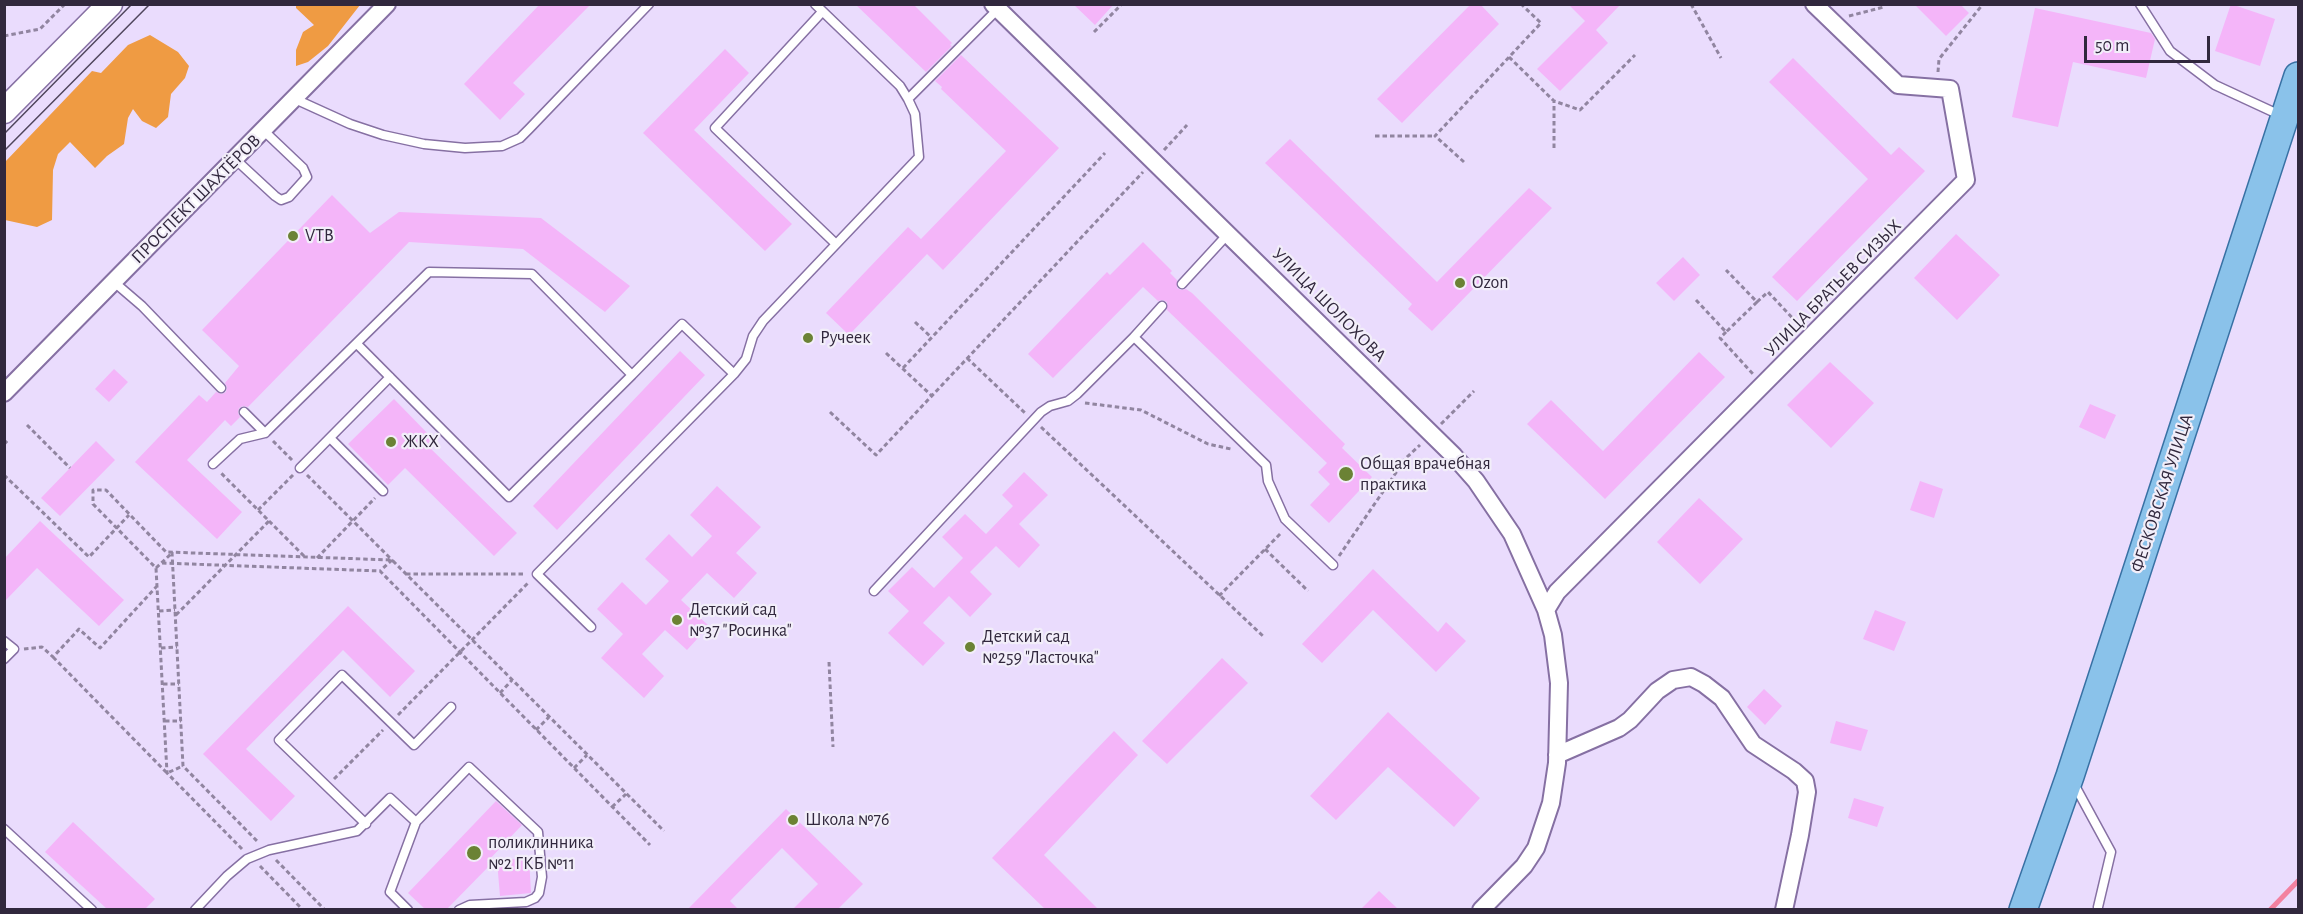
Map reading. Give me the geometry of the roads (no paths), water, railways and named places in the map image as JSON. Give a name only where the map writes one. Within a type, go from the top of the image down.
[{"type":"main road","points":[[4,111],[110,4]]},
{"type":"main road","name":"ФЕСКОВСКАЯ УЛИЦА","points":[[2023,909],[2070,776],[2298,76]]},
{"type":"street","name":"ПРОСПЕКТ ШАХТЁРОВ","points":[[4,393],[387,4]]},
{"type":"street","name":"УЛИЦА БРАТЬЕВ СИЗЫХ","points":[[1546,610],[1557,592],[1966,180],[1950,89],[1898,85],[1814,4]]},
{"type":"street","name":"УЛИЦА ШОЛОХОВА","points":[[996,7],[1454,456],[1476,481],[1523,554],[1546,610],[1553,634],[1559,683],[1557,755],[1551,804],[1536,848],[1524,866],[1481,909]]},
{"type":"street","points":[[1557,755],[1619,728],[1672,680],[1691,678],[1704,684],[1722,698],[1753,744],[1805,781],[1807,792],[1800,835],[1784,909]]},
{"type":"lane","points":[[295,99],[350,124],[393,137],[424,144],[465,148],[502,146],[520,138],[649,4]]},
{"type":"lane","points":[[591,627],[537,574],[734,374],[746,359],[753,336],[763,321],[919,157],[915,114],[900,86],[815,4]]},
{"type":"lane","points":[[2140,4],[2170,51],[2215,85],[2285,117]]},
{"type":"lane","points":[[908,99],[996,7]]},
{"type":"lane","points":[[822,12],[715,128],[836,244]]},
{"type":"lane","points":[[235,159],[275,196],[281,200],[289,197],[307,177],[303,168],[263,130]]},
{"type":"lane","points":[[1182,284],[1228,233]]},
{"type":"lane","points":[[213,464],[240,438],[265,433],[429,272],[532,274],[632,375]]},
{"type":"lane","points":[[114,282],[142,306],[221,388]]},
{"type":"lane","points":[[874,591],[1034,420],[1050,406],[1068,401],[1134,337],[1162,306]]},
{"type":"lane","points":[[357,344],[509,497],[682,324],[734,374]]},
{"type":"lane","points":[[1134,337],[1266,465],[1268,481],[1285,519],[1333,565]]},
{"type":"lane","points":[[300,468],[390,377]]},
{"type":"lane","points":[[244,412],[265,433]]},
{"type":"lane","points":[[330,438],[383,491]]},
{"type":"lane","points":[[4,641],[14,650],[4,659]]},
{"type":"lane","points":[[366,824],[279,740],[342,675],[414,745],[452,706]]},
{"type":"lane","points":[[408,909],[390,892],[416,822],[468,767],[538,832],[542,877],[539,893],[535,898],[513,904],[470,904],[459,909]]},
{"type":"lane","points":[[2070,776],[2111,852],[2098,907]]},
{"type":"lane","points":[[195,909],[227,876],[251,857],[328,836],[351,834],[366,824],[390,798],[416,822]]},
{"type":"lane","points":[[4,829],[92,909]]},
{"type":"waterway","points":[[2270,910],[2298,881]]},
{"type":"tram line","points":[[4,134],[132,4]]},
{"type":"tram line","points":[[4,151],[150,4]]},
{"type":"place","name":"VTB","points":[[293,236]]},
{"type":"place","name":"Ozon","points":[[1460,283]]},
{"type":"place","name":"Ручеек","points":[[808,338]]},
{"type":"place","name":"ЖКХ","points":[[391,442]]},
{"type":"place","name":"Общая врачебная практика","points":[[1346,474]]},
{"type":"place","name":"Детский сад №37 \"Росинка\"","points":[[677,620]]},
{"type":"place","name":"Детский сад №259 \"Ласточка\"","points":[[970,647]]},
{"type":"place","name":"Школа №76","points":[[793,820]]},
{"type":"place","name":"поликлинника №2 ГКБ №11","points":[[474,853]]}]
